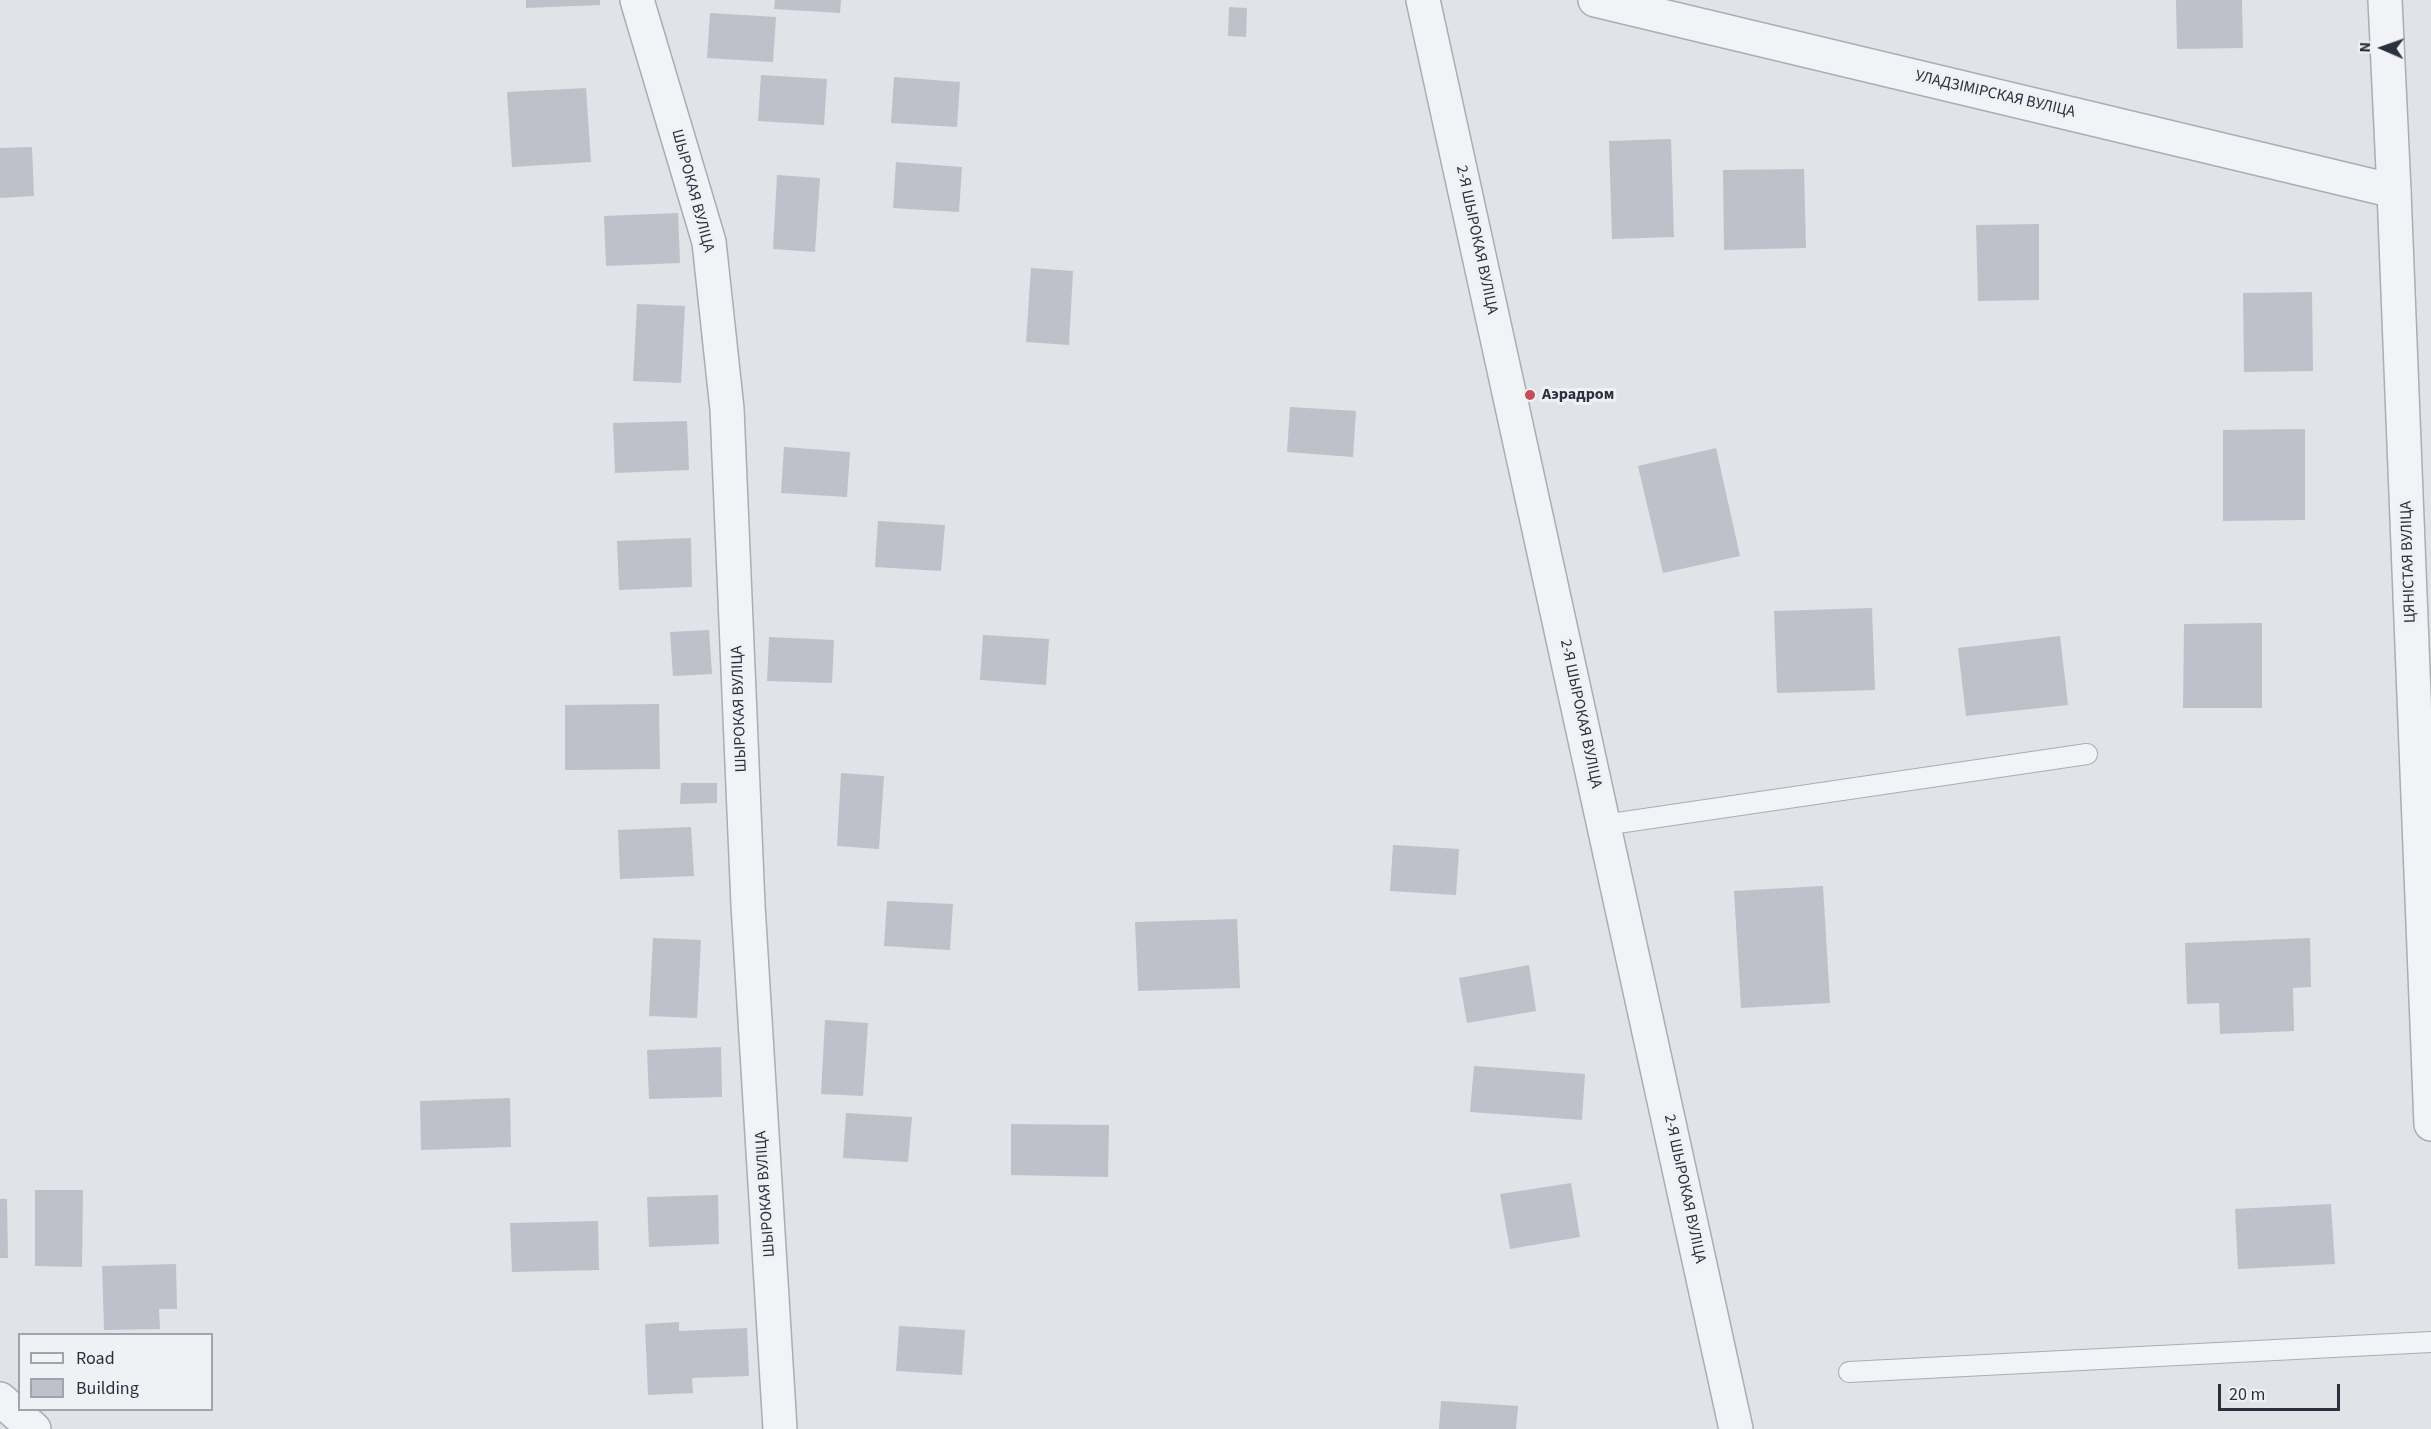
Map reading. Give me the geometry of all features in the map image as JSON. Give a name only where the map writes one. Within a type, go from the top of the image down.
[{"type":"street","name":"ШЫРОКАЯ ВУЛІЦА","points":[[637,0],[709,242],[727,409],[748,905],[780,1429]]},
{"type":"street","name":"2-Я ШЫРОКАЯ ВУЛІЦА","points":[[1424,0],[1736,1429]]},
{"type":"street","name":"УЛАДЗІМІРСКАЯ ВУЛІЦА","points":[[1595,0],[2394,191]]},
{"type":"street","name":"ЦЯНІСТАЯ ВУЛІЦА","points":[[2385,0],[2431,1124]]},
{"type":"street","points":[[0,1399],[34,1429]]},
{"type":"lane","points":[[1604,825],[2088,754]]},
{"type":"lane","points":[[1849,1372],[2431,1342]]},
{"type":"building","points":[[526,0],[600,0],[600,5],[526,8]]},
{"type":"building","points":[[775,0],[841,0],[840,13],[774,9]]},
{"type":"building","points":[[2176,0],[2242,0],[2243,48],[2177,49]]},
{"type":"building","points":[[1229,7],[1247,8],[1246,37],[1228,36]]},
{"type":"building","points":[[710,13],[776,17],[773,62],[707,58]]},
{"type":"building","points":[[761,75],[827,79],[824,125],[758,121]]},
{"type":"building","points":[[894,77],[960,82],[957,127],[891,123]]},
{"type":"building","points":[[586,88],[591,162],[512,167],[507,92]]},
{"type":"building","points":[[1671,139],[1674,237],[1612,239],[1609,141]]},
{"type":"building","points":[[32,147],[34,196],[0,198],[0,148]]},
{"type":"building","points":[[896,162],[962,167],[959,212],[893,208]]},
{"type":"building","points":[[1804,169],[1806,248],[1724,250],[1723,170]]},
{"type":"building","points":[[777,175],[820,178],[815,252],[773,249]]},
{"type":"building","points":[[678,213],[680,263],[606,266],[604,216]]},
{"type":"building","points":[[2039,224],[2039,300],[1978,301],[1976,225]]},
{"type":"building","points":[[1031,268],[1073,271],[1069,345],[1026,342]]},
{"type":"building","points":[[2312,292],[2313,371],[2244,372],[2243,293]]},
{"type":"building","points":[[637,304],[685,306],[681,383],[633,381]]},
{"type":"building","points":[[1290,407],[1356,411],[1353,457],[1287,452]]},
{"type":"building","points":[[687,421],[689,470],[615,473],[613,423]]},
{"type":"building","points":[[2305,429],[2305,520],[2223,521],[2223,430]]},
{"type":"building","points":[[784,447],[850,452],[847,497],[781,493]]},
{"type":"building","points":[[1716,448],[1740,556],[1663,573],[1638,466]]},
{"type":"building","points":[[878,521],[945,525],[941,571],[875,567]]},
{"type":"building","points":[[691,538],[692,587],[619,590],[617,541]]},
{"type":"building","points":[[1872,608],[1875,690],[1777,693],[1774,611]]},
{"type":"building","points":[[2262,623],[2262,708],[2183,708],[2184,624]]},
{"type":"building","points":[[709,630],[712,674],[673,676],[670,632]]},
{"type":"building","points":[[983,635],[1049,639],[1046,685],[980,680]]},
{"type":"building","points":[[2060,636],[2068,705],[1966,716],[1958,648]]},
{"type":"building","points":[[769,637],[834,640],[832,683],[767,681]]},
{"type":"building","points":[[659,704],[660,769],[565,770],[565,705]]},
{"type":"building","points":[[841,773],[884,776],[879,849],[837,846]]},
{"type":"building","points":[[681,783],[717,783],[717,803],[680,804]]},
{"type":"building","points":[[691,827],[694,876],[620,879],[618,830]]},
{"type":"building","points":[[1393,845],[1459,849],[1456,895],[1390,891]]},
{"type":"building","points":[[1823,886],[1830,1003],[1741,1008],[1734,891]]},
{"type":"building","points":[[887,901],[953,904],[950,950],[884,946]]},
{"type":"building","points":[[1237,919],[1240,988],[1138,991],[1135,922]]},
{"type":"building","points":[[653,938],[701,940],[697,1018],[649,1016]]},
{"type":"building","points":[[2310,938],[2311,987],[2293,988],[2294,1031],[2220,1034],[2219,1003],[2187,1004],[2185,943]]},
{"type":"building","points":[[1529,965],[1536,1011],[1467,1023],[1459,978]]},
{"type":"building","points":[[825,1020],[868,1023],[863,1096],[821,1094]]},
{"type":"building","points":[[721,1047],[722,1097],[649,1099],[647,1050]]},
{"type":"building","points":[[1474,1066],[1585,1074],[1582,1120],[1470,1112]]},
{"type":"building","points":[[510,1098],[511,1147],[421,1150],[420,1101]]},
{"type":"building","points":[[846,1113],[912,1117],[908,1162],[843,1158]]},
{"type":"building","points":[[1011,1124],[1109,1125],[1108,1177],[1011,1175]]},
{"type":"building","points":[[1571,1183],[1580,1237],[1510,1249],[1500,1194]]},
{"type":"building","points":[[35,1190],[83,1190],[82,1267],[35,1266]]},
{"type":"building","points":[[718,1195],[719,1244],[649,1247],[647,1197]]},
{"type":"building","points":[[0,1199],[7,1199],[8,1258],[0,1258]]},
{"type":"building","points":[[2331,1204],[2335,1264],[2238,1269],[2235,1209]]},
{"type":"building","points":[[598,1221],[599,1270],[512,1272],[510,1223]]},
{"type":"building","points":[[176,1264],[177,1309],[159,1309],[160,1329],[104,1330],[102,1266]]},
{"type":"building","points":[[679,1322],[679,1331],[747,1328],[749,1376],[692,1378],[693,1393],[648,1395],[645,1324]]},
{"type":"building","points":[[899,1326],[965,1330],[962,1375],[896,1371]]},
{"type":"building","points":[[1441,1401],[1518,1406],[1516,1429],[1439,1429]]},
{"type":"place","name":"Аэрадром","points":[[1530,395]]}]
